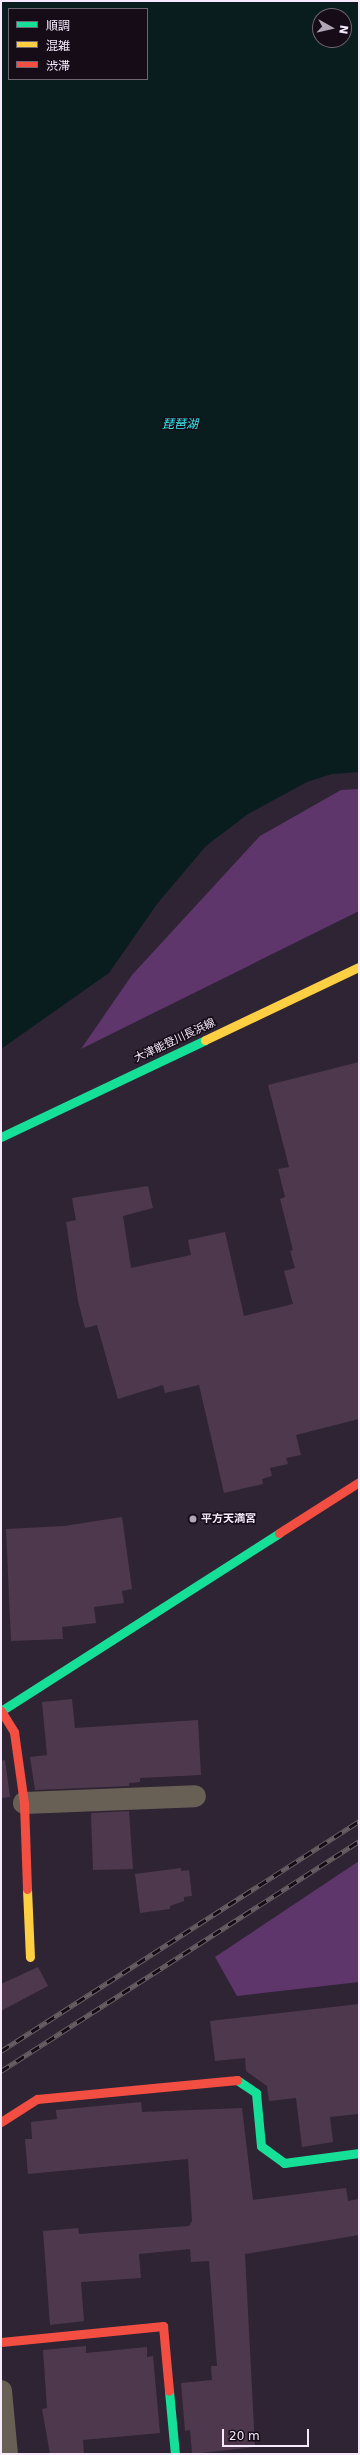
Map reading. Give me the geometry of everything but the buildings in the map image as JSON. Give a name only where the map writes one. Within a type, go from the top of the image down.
[{"type":"street","name":"大津能登川長浜線","points":[[1,1137],[359,967]]},
{"type":"street","points":[[30,1957],[24,1803],[14,1732],[1,1711],[359,1482]]},
{"type":"street","points":[[24,1803],[195,1796]]},
{"type":"street","points":[[1,2122],[37,2099],[235,2079],[256,2093],[261,2146],[284,2162],[359,2153]]},
{"type":"street","points":[[1,2342],[163,2326],[175,2454]]},
{"type":"street","points":[[1,2391],[6,2454]]},
{"type":"shaded area","points":[[359,789],[359,911],[81,1049],[132,975],[260,836],[341,790]]},
{"type":"shaded area","points":[[359,1861],[359,1982],[237,1996],[215,1957]]},
{"type":"water","name":"琵琶湖","points":[[1,1],[359,1],[359,772],[332,774],[307,782],[248,814],[206,846],[157,904],[109,973],[1,1049]]},
{"type":"railway","points":[[1,2051],[359,1821]]},
{"type":"railway","points":[[1,2071],[359,1841]]},
{"type":"traffic: fast","points":[[1,1137],[205,1040]]},
{"type":"traffic: fast","points":[[1,1711],[279,1533]]},
{"type":"traffic: fast","points":[[237,2080],[256,2093],[261,2146],[284,2163],[359,2153]]},
{"type":"traffic: fast","points":[[169,2391],[175,2454]]},
{"type":"traffic: slow","points":[[205,1040],[359,967]]},
{"type":"traffic: slow","points":[[27,1889],[30,1957]]},
{"type":"traffic: jam","points":[[279,1533],[359,1482]]},
{"type":"traffic: jam","points":[[1,1711],[14,1732],[24,1803],[27,1889]]},
{"type":"traffic: jam","points":[[1,2122],[37,2099],[237,2080]]},
{"type":"traffic: jam","points":[[1,2342],[163,2326],[169,2391]]},
{"type":"place","name":"平方天満宮","points":[[193,1519]]}]
